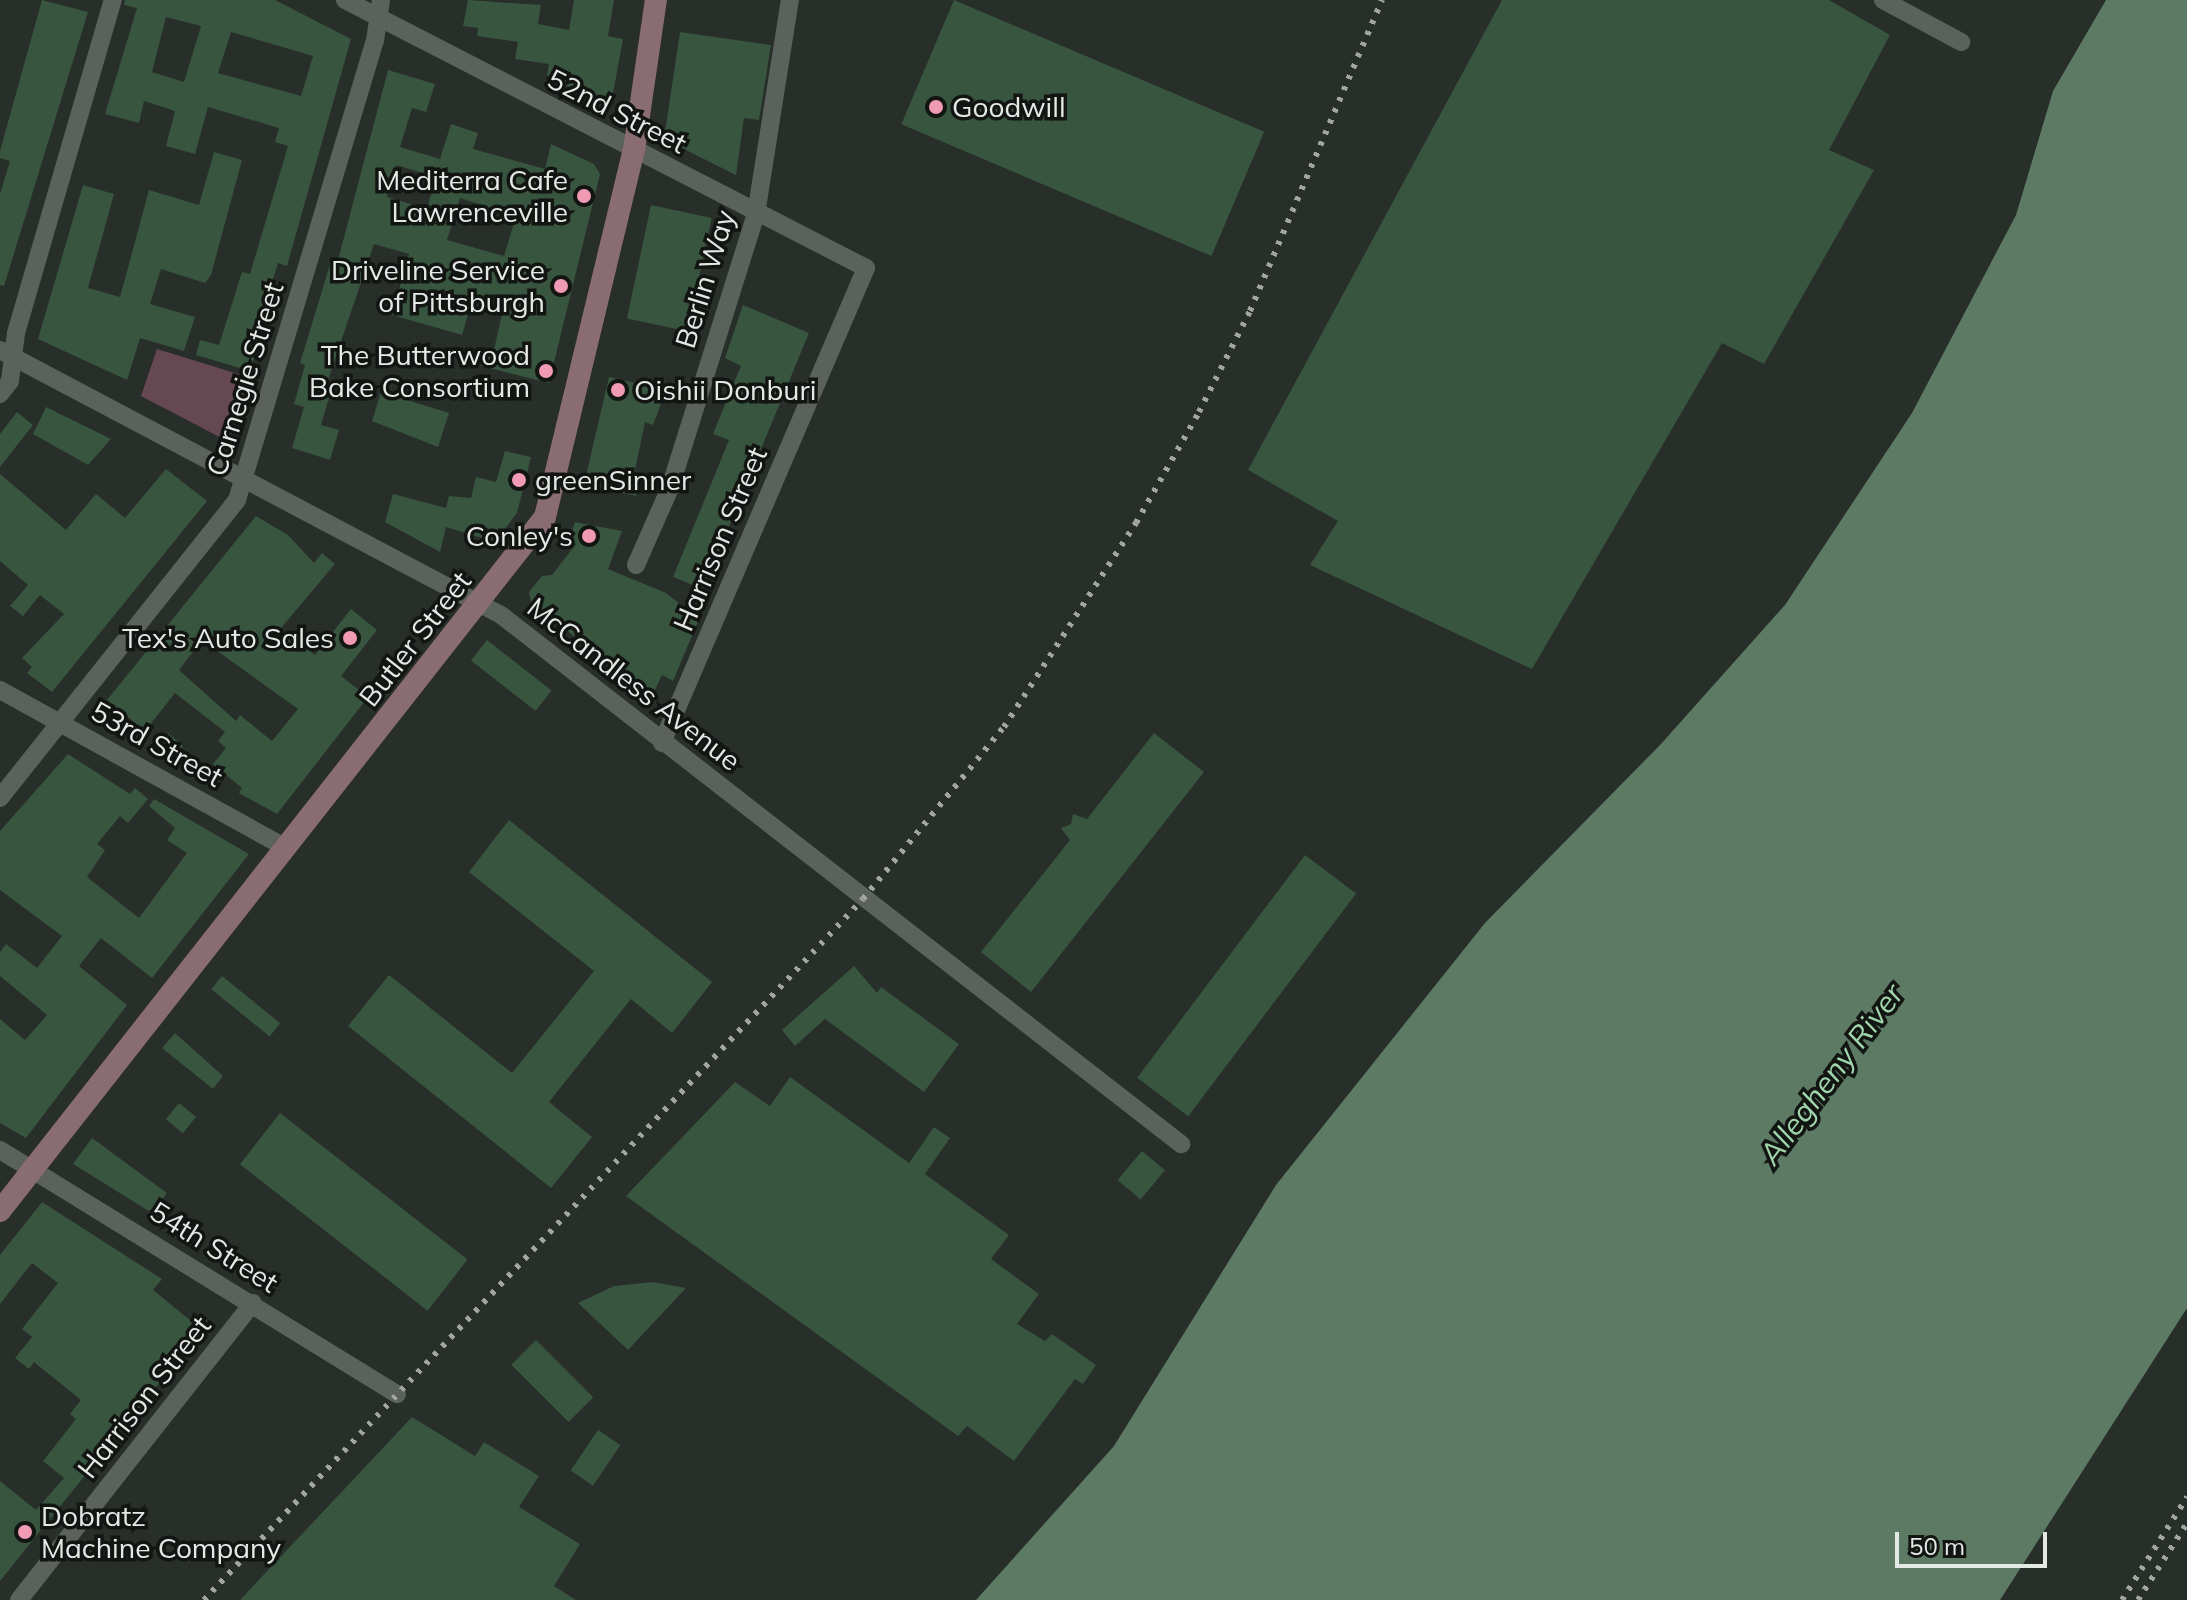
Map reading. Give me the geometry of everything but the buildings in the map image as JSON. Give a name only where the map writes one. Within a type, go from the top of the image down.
[{"type":"main road","name":"Butler Street","points":[[0,1211],[481,604],[545,517],[634,150],[656,0]]},
{"type":"street","points":[[0,394],[10,381],[7,354],[113,0]]},
{"type":"street","name":"52nd Street","points":[[345,0],[379,9],[634,150],[866,268]]},
{"type":"street","name":"Berlin Way","points":[[636,565],[670,488],[756,214],[790,0]]},
{"type":"street","points":[[1883,0],[1961,42]]},
{"type":"street","name":"Carnegie Street","points":[[0,798],[237,500],[379,9]]},
{"type":"street","name":"Harrison Street","points":[[662,743],[866,268]]},
{"type":"street","name":"McCandless Avenue","points":[[7,354],[481,604],[1181,1144]]},
{"type":"street","name":"53rd Street","points":[[0,690],[286,848]]},
{"type":"street","name":"54th Street","points":[[0,1150],[397,1394]]},
{"type":"street","name":"Harrison Street","points":[[19,1600],[253,1303]]},
{"type":"shaded area","points":[[157,349],[248,377],[229,442],[141,396]]},
{"type":"water","name":"Allegheny River","points":[[2106,0],[2187,0],[2187,1308],[2000,1600],[976,1600],[1114,1446],[1276,1185],[1485,923],[1661,744],[1785,605],[1912,413],[2016,215],[2053,91]]},
{"type":"railway","points":[[204,1600],[863,899],[1004,727],[1136,523],[1199,412],[1250,311],[1382,0]]},
{"type":"railway","points":[[2122,1600],[2187,1497]]},
{"type":"railway","points":[[2138,1600],[2187,1523]]},
{"type":"place","name":"Goodwill","points":[[936,107]]},
{"type":"place","name":"Mediterra Cafe Lawrenceville","points":[[584,196]]},
{"type":"place","name":"Driveline Service of Pittsburgh","points":[[561,286]]},
{"type":"place","name":"The Butterwood Bake Consortium","points":[[546,371]]},
{"type":"place","name":"Oishii Donburi","points":[[618,390]]},
{"type":"place","name":"greenSinner","points":[[519,480]]},
{"type":"place","name":"Conley's","points":[[589,536]]},
{"type":"place","name":"Tex's Auto Sales","points":[[350,638]]},
{"type":"place","name":"Dobratz Machine Company","points":[[25,1532]]}]
